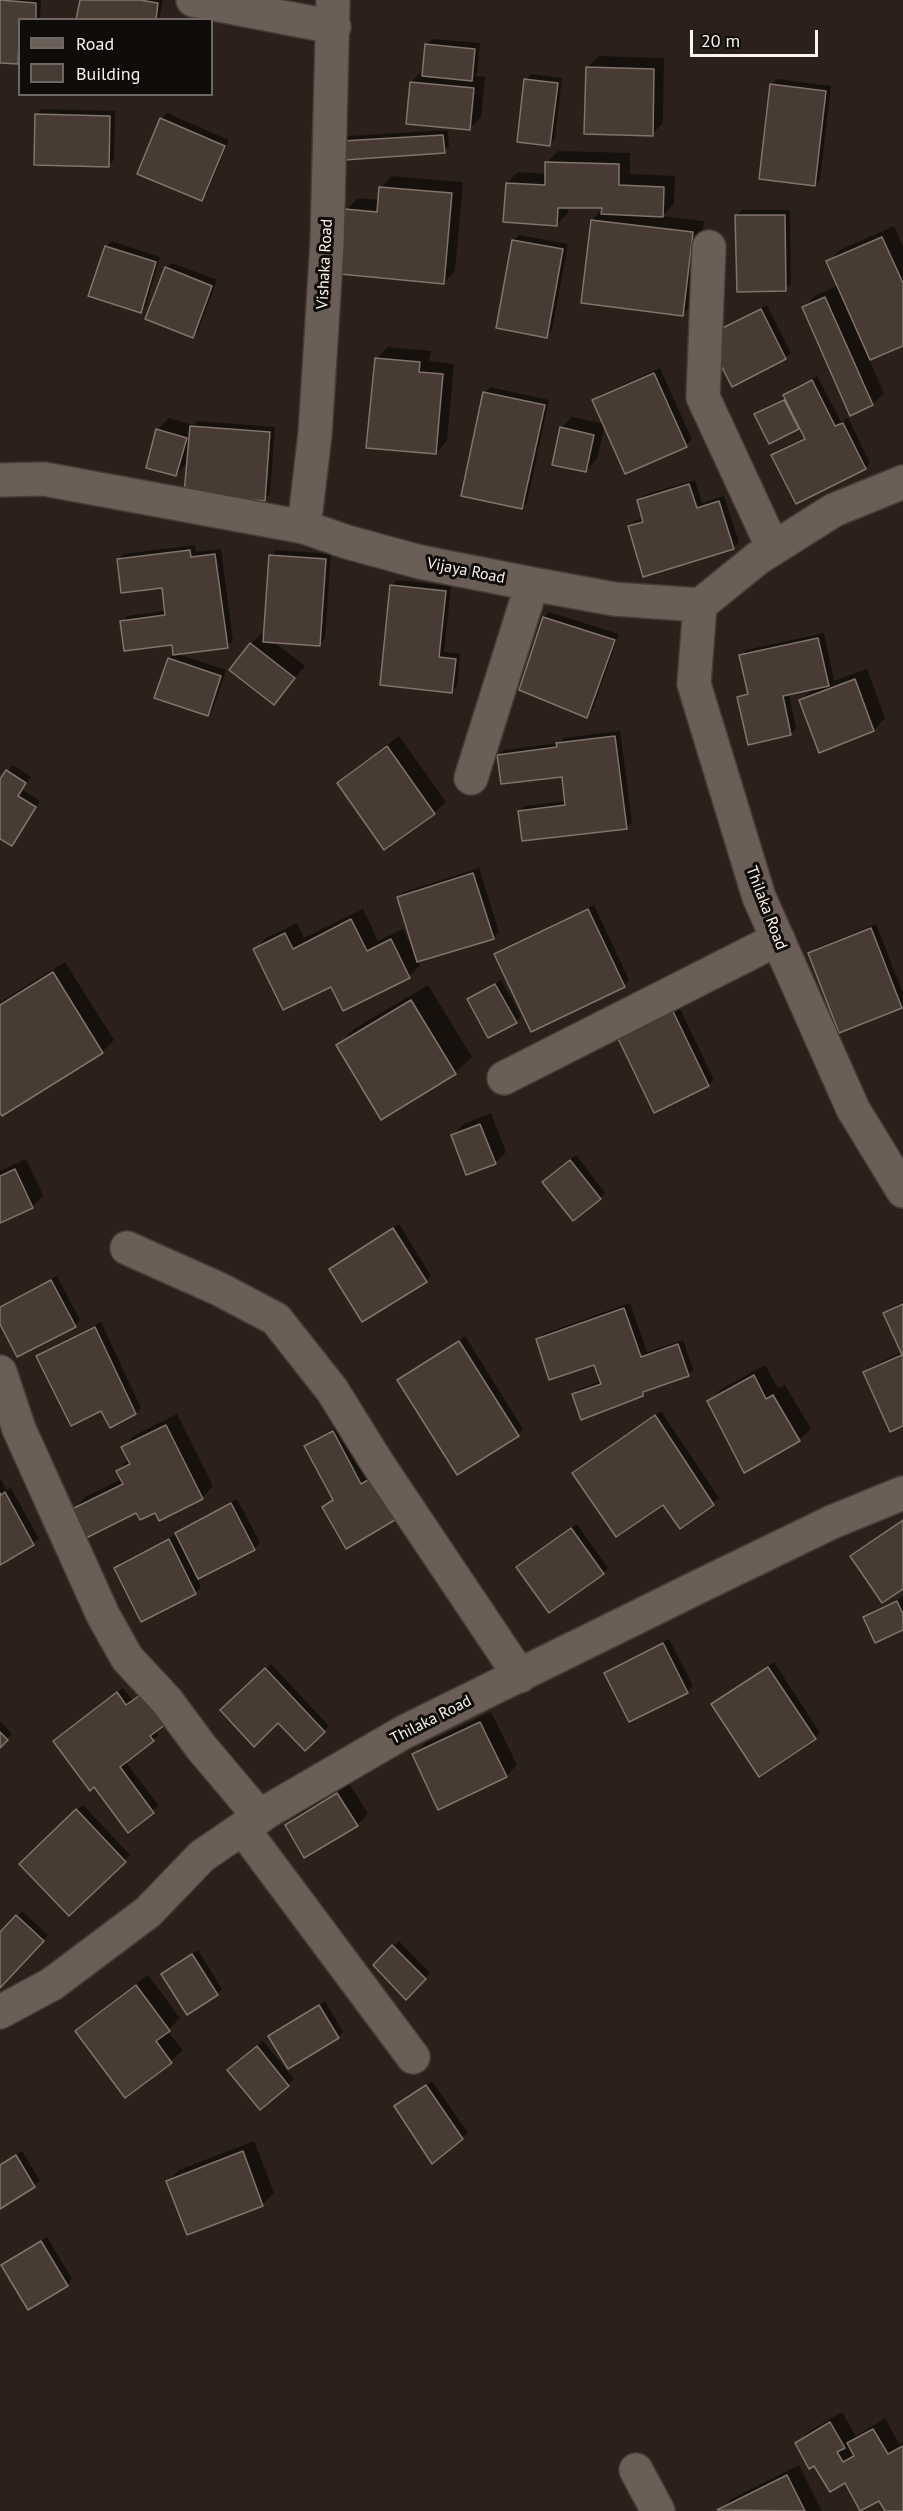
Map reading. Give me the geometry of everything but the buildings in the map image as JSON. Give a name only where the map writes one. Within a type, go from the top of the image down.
[{"type":"street","points":[[193,0],[334,14]]},
{"type":"street","name":"Vishaka Road","points":[[303,527],[315,434],[324,291],[334,14]]},
{"type":"street","points":[[709,247],[702,397],[773,548]]},
{"type":"street","name":"Vijaya Road","points":[[0,480],[44,479],[303,527],[420,562],[614,599],[700,605]]},
{"type":"street","points":[[700,605],[773,548],[834,510],[903,482]]},
{"type":"street","points":[[471,778],[531,584]]},
{"type":"street","name":"Thilaka Road","points":[[700,605],[694,684],[759,897],[853,1109],[903,1191]]},
{"type":"street","points":[[504,1078],[777,939]]},
{"type":"street","points":[[127,1248],[219,1289],[276,1319],[332,1390],[378,1464],[520,1676]]},
{"type":"street","points":[[0,1372],[30,1454],[103,1615],[127,1658],[167,1701],[201,1747],[413,2057]]},
{"type":"street","name":"Thilaka Road","points":[[0,2012],[52,1984],[148,1912],[202,1856],[252,1823],[404,1732],[822,1527],[903,1492]]},
{"type":"street","points":[[636,2470],[658,2511]]}]
